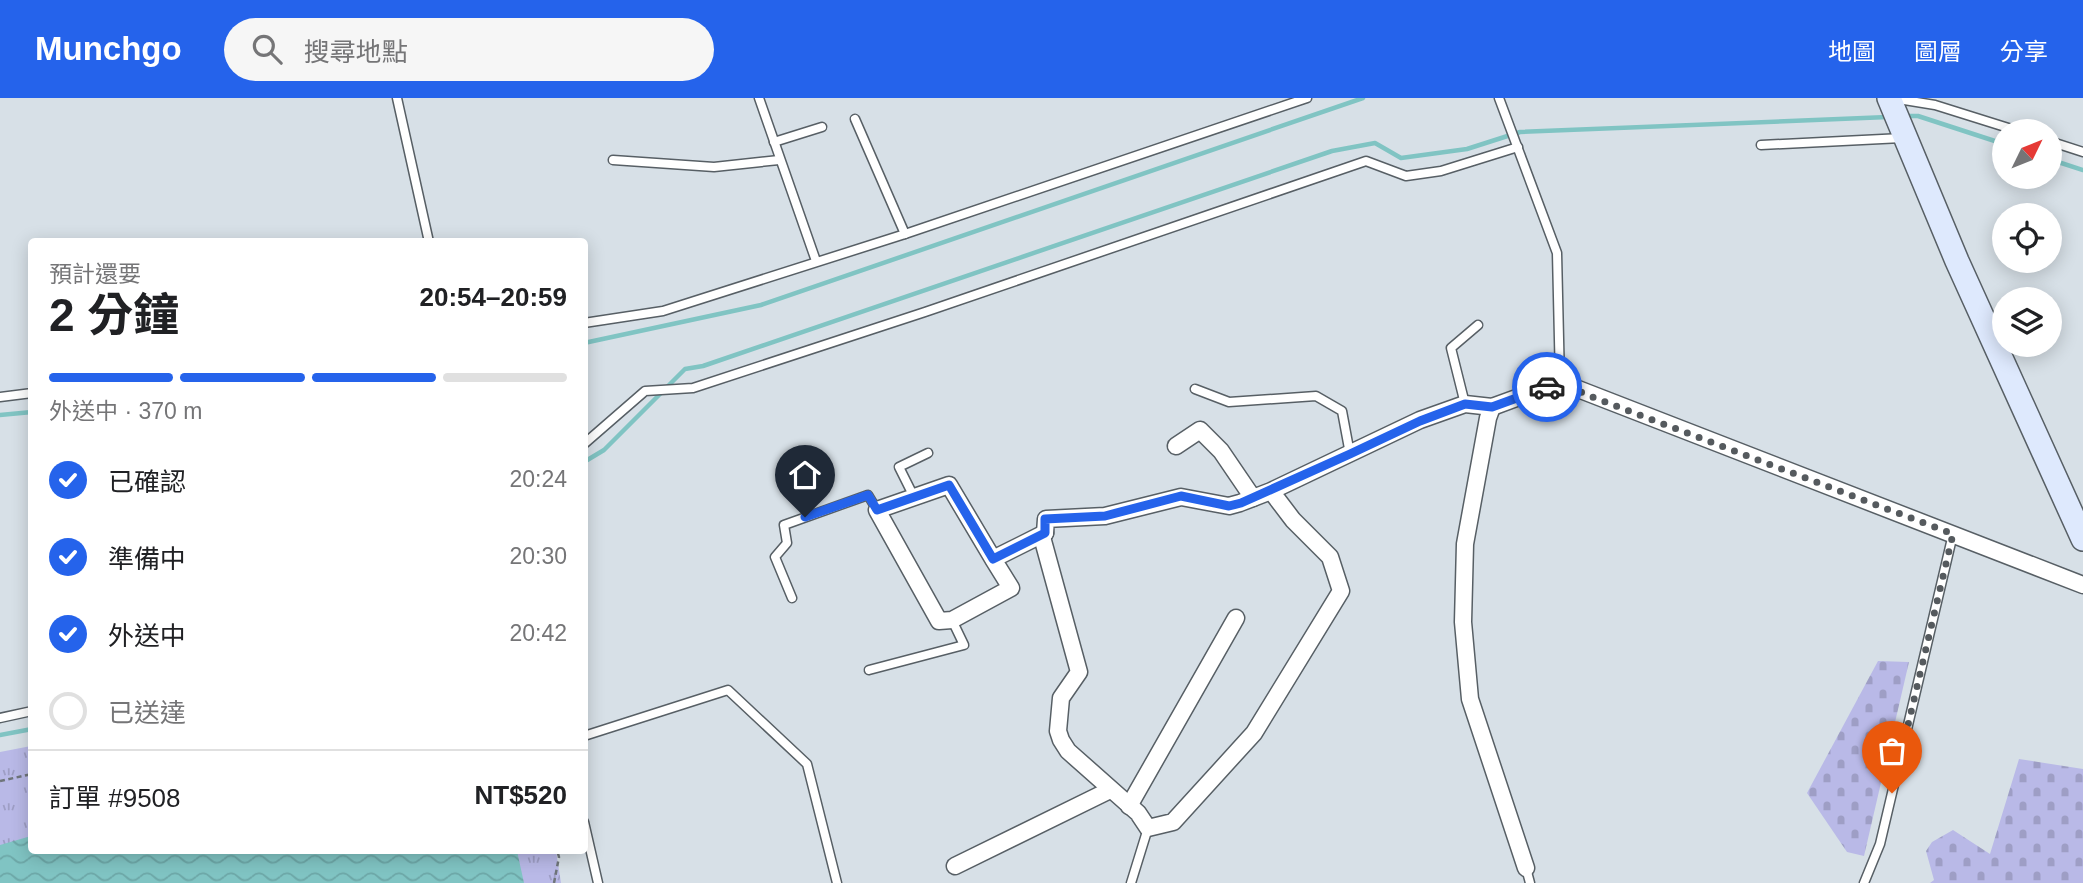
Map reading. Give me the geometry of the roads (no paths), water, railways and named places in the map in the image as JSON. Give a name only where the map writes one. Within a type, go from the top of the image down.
[{"type":"street","points":[[1889,98],[1957,261],[2083,539]]},
{"type":"street","points":[[1270,491],[1293,520],[1330,557],[1341,591],[1254,733],[1172,822],[1148,828],[1138,813],[1068,751],[1058,731],[1061,698],[1079,672],[1042,537],[1045,533],[1045,519],[1105,516],[1181,496],[1229,506],[1270,491],[1420,421],[1465,404],[1492,407],[1560,382],[1587,395],[2083,585]]},
{"type":"street","points":[[1492,407],[1465,544],[1464,622],[1470,699],[1528,875]]},
{"type":"street","points":[[1175,446],[1200,430],[1221,452],[1253,498]]},
{"type":"street","points":[[949,485],[1011,588],[952,620],[939,621],[877,510],[914,497],[949,485]]},
{"type":"street","points":[[993,559],[1045,533]]},
{"type":"street","points":[[1129,806],[1236,618]]},
{"type":"street","points":[[955,866],[1110,790]]},
{"type":"lane","points":[[397,98],[428,238]]},
{"type":"lane","points":[[759,98],[816,261]]},
{"type":"lane","points":[[588,322],[663,312],[905,234],[1307,98]]},
{"type":"lane","points":[[1499,98],[1557,253],[1560,382]]},
{"type":"lane","points":[[1889,98],[1935,105],[1992,123]]},
{"type":"lane","points":[[855,119],[905,234]]},
{"type":"lane","points":[[774,142],[822,127]]},
{"type":"lane","points":[[1761,145],[1906,138]]},
{"type":"lane","points":[[588,441],[645,391],[693,388],[925,312],[1366,161],[1406,176],[1441,171],[1517,144]]},
{"type":"lane","points":[[2062,145],[2083,152]]},
{"type":"lane","points":[[613,160],[714,167],[779,160]]},
{"type":"lane","points":[[1465,404],[1451,348],[1478,325]]},
{"type":"lane","points":[[1195,389],[1230,402],[1316,396],[1342,411],[1350,454]]},
{"type":"lane","points":[[0,397],[28,394]]},
{"type":"lane","points":[[914,497],[899,467],[928,453]]},
{"type":"lane","points":[[792,598],[775,557],[787,544],[784,525],[868,495],[877,510]]},
{"type":"lane","points":[[1864,883],[1880,844],[1953,534]]},
{"type":"lane","points":[[869,670],[964,645],[952,620]]},
{"type":"lane","points":[[588,735],[728,690],[807,764],[837,883]]},
{"type":"lane","points":[[0,718],[28,712]]},
{"type":"lane","points":[[1131,883],[1148,828]]},
{"type":"lane","points":[[588,839],[598,883]]},
{"type":"water","points":[[28,837],[28,854],[518,854],[524,883],[0,883],[0,845]]},
{"type":"waterway","points":[[588,342],[761,305],[1363,98]]},
{"type":"waterway","points":[[1904,116],[1918,116],[1992,140]]},
{"type":"waterway","points":[[588,460],[604,450],[685,369],[703,366],[1332,151],[1375,143],[1401,158],[1467,149],[1520,132],[1888,117]]},
{"type":"waterway","points":[[2062,163],[2083,170]]},
{"type":"waterway","points":[[0,415],[28,412]]},
{"type":"waterway","points":[[0,735],[28,730]]}]
